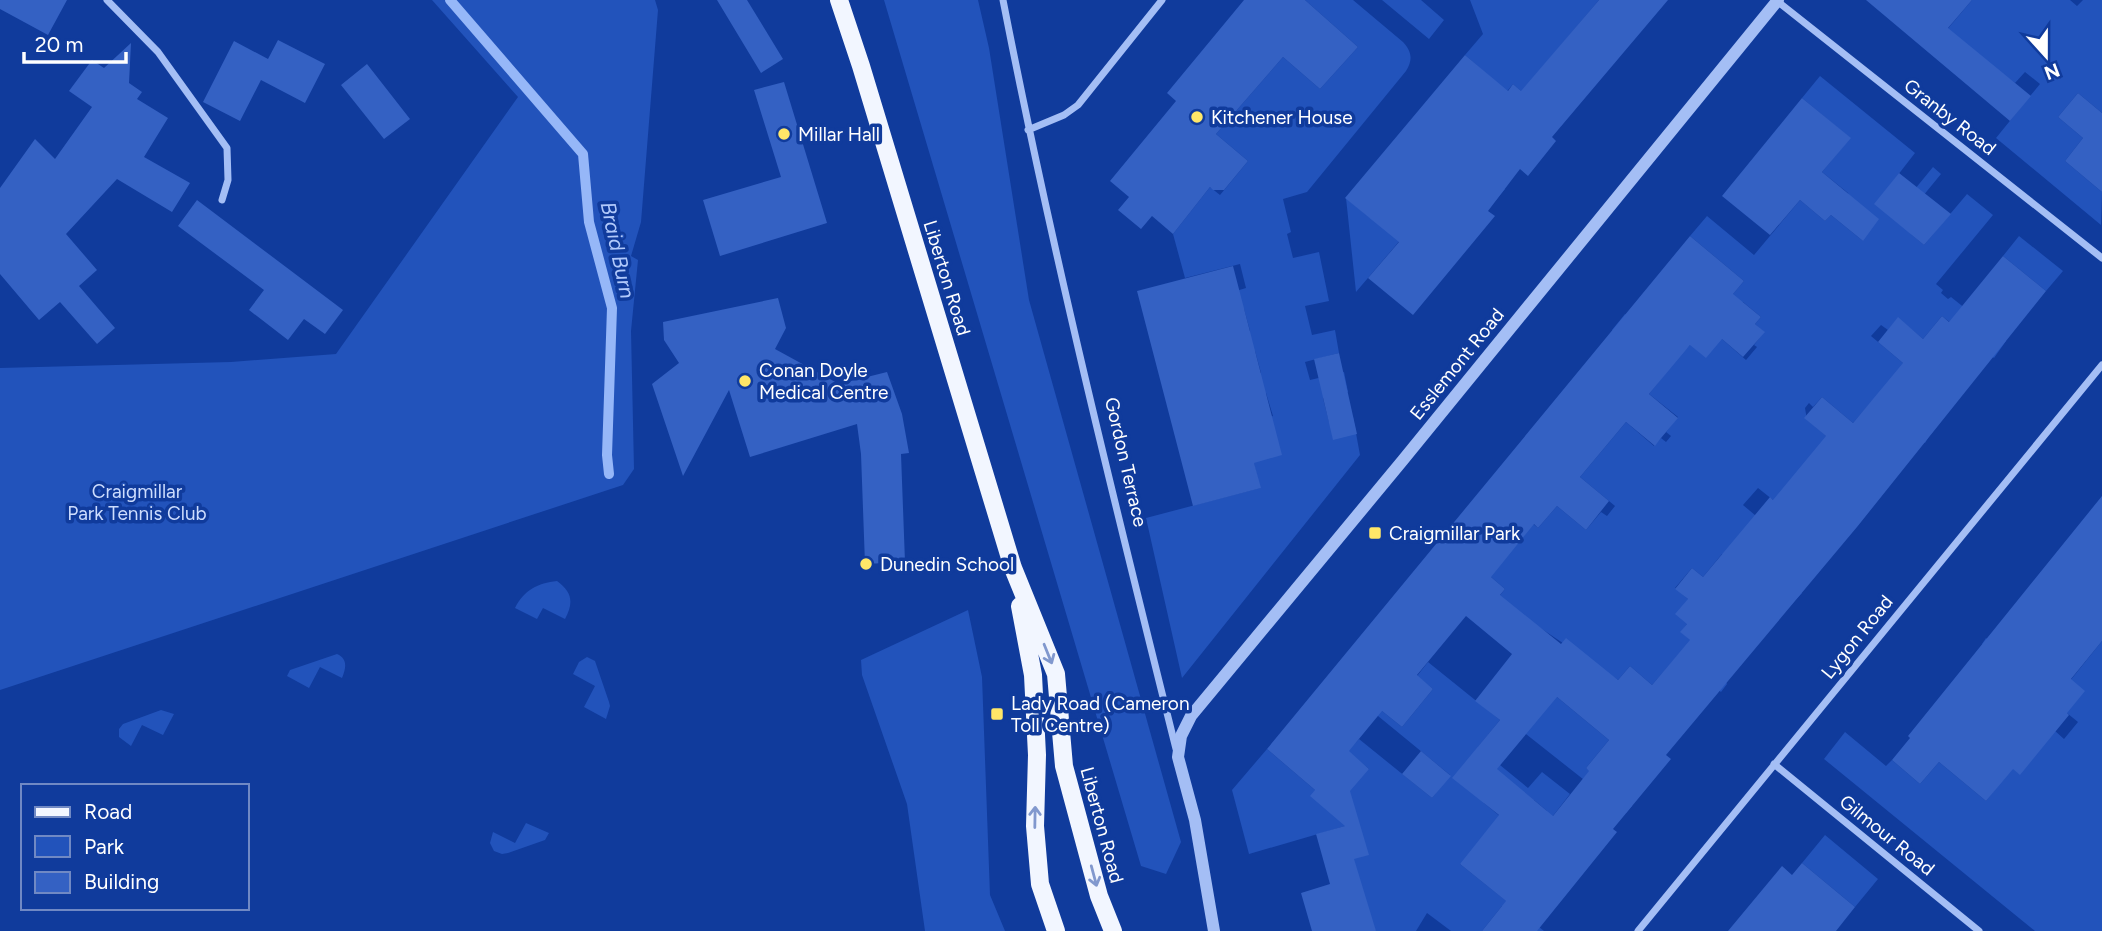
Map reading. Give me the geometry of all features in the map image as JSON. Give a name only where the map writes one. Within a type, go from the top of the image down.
[{"type":"main road","name":"Liberton Road","points":[[839,0],[1013,568],[1056,674],[1064,766],[1099,896],[1113,931]]},
{"type":"main road","name":"Liberton Road","points":[[1013,568],[1033,675],[1037,755],[1035,826],[1040,884],[1056,931]]},
{"type":"street","points":[[107,0],[158,52],[228,149],[228,180],[222,200]]},
{"type":"street","name":"Gordon Terrace","points":[[1003,0],[1028,130],[1131,570],[1195,820],[1214,931]]},
{"type":"street","points":[[1028,130],[1064,115],[1077,105],[1162,0]]},
{"type":"street","name":"Granby Road","points":[[1778,0],[2102,258]]},
{"type":"street","name":"Esslemont Road","points":[[1178,757],[1181,736],[1203,700],[1403,460],[1778,0]]},
{"type":"street","name":"Lygon Road","points":[[1638,931],[2102,365]]},
{"type":"street","name":"Gilmour Road","points":[[1774,764],[1979,931]]},
{"type":"green space","name":"Craigmillar Park Tennis Club","points":[[432,0],[655,0],[658,10],[641,222],[631,256],[638,260],[631,331],[634,469],[623,485],[0,690],[0,368],[231,362],[336,354],[518,97]]},
{"type":"green space","points":[[884,0],[978,0],[989,48],[1029,300],[1181,842],[1166,874],[1141,866]]},
{"type":"green space","points":[[1305,0],[1353,0],[1403,42],[1410,56],[1406,71],[1307,192],[1283,199],[1291,232],[1287,234],[1293,258],[1319,252],[1329,301],[1305,306],[1312,335],[1335,330],[1339,353],[1305,362],[1310,380],[1344,372],[1348,392],[1323,398],[1329,422],[1353,417],[1360,455],[1182,678],[1146,518],[1260,488],[1244,424],[1273,416],[1266,393],[1238,400],[1233,381],[1261,373],[1255,351],[1222,338],[1250,331],[1244,309],[1224,314],[1219,296],[1246,288],[1240,264],[1185,278],[1173,234],[1210,187],[1220,195],[1248,161],[1216,134],[1283,57],[1320,89],[1358,47]]},
{"type":"green space","points":[[1382,0],[1421,0],[1444,20],[1429,39]]},
{"type":"green space","points":[[1470,0],[1599,0],[1523,93],[1513,84],[1504,95],[1470,161],[1505,189],[1496,200],[1437,197],[1356,292],[1346,198],[1370,218],[1488,75],[1465,55],[1483,34]]},
{"type":"green space","points":[[1972,0],[2070,0],[2077,6],[2083,0],[2102,0],[2102,113],[2078,93],[2058,117],[2083,138],[2065,161],[2102,192],[2101,225],[1996,138],[2040,84],[2025,72],[2015,83],[1945,32]]},
{"type":"green space","points":[[1820,76],[1915,153],[1880,198],[1897,211],[1933,167],[1941,174],[1909,213],[1911,234],[1924,245],[1967,194],[1993,215],[1936,284],[1948,299],[1951,297],[2006,341],[1994,358],[1942,316],[1923,339],[1898,318],[1888,330],[1881,325],[1871,336],[1903,363],[1929,436],[1925,443],[1872,401],[1853,423],[1822,397],[1813,407],[1809,403],[1805,408],[1807,420],[1836,444],[1783,508],[1758,488],[1743,505],[1768,526],[1749,551],[1802,593],[1788,608],[1722,554],[1703,577],[1692,568],[1675,588],[1688,599],[1687,624],[1681,632],[1732,675],[1727,684],[1721,692],[1678,655],[1652,685],[1630,666],[1618,680],[1497,599],[1505,589],[1491,577],[1486,485],[1538,528],[1557,506],[1586,530],[1601,512],[1607,516],[1615,506],[1580,477],[1626,422],[1654,446],[1661,438],[1666,442],[1671,436],[1666,432],[1678,417],[1649,394],[1665,374],[1612,330],[1625,314],[1648,333],[1687,348],[1690,345],[1722,339],[1746,360],[1757,347],[1754,345],[1764,332],[1755,324],[1761,317],[1743,302],[1727,301],[1744,281],[1690,236],[1707,216],[1754,255],[1800,200],[1825,221],[1831,215],[1863,241],[1848,193],[1822,172],[1850,138],[1802,98]]},
{"type":"green space","points":[[2019,236],[2063,271],[2046,291],[2003,256]]},
{"type":"green space","points":[[557,581],[566,589],[570,598],[565,619],[543,608],[537,619],[515,608],[532,589]]},
{"type":"green space","points":[[968,610],[982,677],[990,895],[1005,931],[925,931],[907,804],[862,675],[861,660]]},
{"type":"green space","points":[[1986,638],[2057,697],[2102,641],[2102,931],[2035,931],[1824,759],[1845,732],[1886,766],[1892,760],[1920,784],[1939,762],[1986,801],[1997,787],[1988,748],[2020,774],[2054,730],[2064,739],[2078,722],[1982,644]]},
{"type":"green space","points":[[337,654],[343,658],[345,664],[342,678],[320,667],[309,688],[287,676],[290,670]]},
{"type":"green space","points":[[587,657],[595,661],[609,702],[606,719],[584,707],[595,686],[573,674],[579,662]]},
{"type":"green space","points":[[1428,662],[1500,720],[1478,747],[1528,788],[1542,772],[1570,794],[1549,821],[1547,811],[1534,800],[1484,803],[1525,837],[1460,864],[1544,931],[1533,931],[1502,906],[1482,931],[1451,931],[1427,913],[1416,931],[1376,931],[1330,884],[1359,822],[1249,854],[1232,790],[1267,749],[1315,790],[1369,769],[1348,751],[1359,739],[1432,798],[1450,775],[1328,675],[1402,727],[1433,689],[1417,676]]},
{"type":"green space","points":[[1534,678],[1609,740],[1586,768],[1632,806],[1626,813],[1503,716]]},
{"type":"green space","points":[[161,710],[174,714],[163,735],[142,725],[131,746],[119,737],[119,729],[123,724]]},
{"type":"green space","points":[[526,823],[549,833],[545,840],[508,853],[494,851],[490,843],[493,832],[515,843]]},
{"type":"green space","points":[[1825,835],[1878,879],[1855,907],[1802,863]]},
{"type":"building","points":[[0,0],[67,0],[48,35],[0,9]]},
{"type":"building","points":[[717,0],[747,0],[783,59],[761,73]]},
{"type":"building","name":"Kitchener House","points":[[1244,0],[1305,0],[1358,47],[1320,89],[1283,57],[1216,134],[1248,161],[1224,190],[1213,190],[1210,187],[1173,234],[1152,216],[1141,229],[1118,210],[1129,197],[1110,181],[1176,101],[1167,93]]},
{"type":"building","points":[[1599,0],[1668,0],[1552,137],[1556,141],[1528,176],[1520,169],[1488,211],[1495,216],[1413,315],[1368,278],[1399,242],[1345,198],[1465,55],[1508,91],[1513,84],[1521,91]]},
{"type":"building","points":[[1866,0],[1972,0],[1948,28],[2031,96],[2010,121]]},
{"type":"building","points":[[278,40],[325,64],[305,103],[261,80],[240,121],[203,102],[234,41],[268,59]]},
{"type":"building","points":[[131,43],[129,83],[142,92],[137,99],[168,118],[144,157],[190,183],[172,212],[117,179],[66,234],[97,270],[79,286],[115,328],[97,344],[60,302],[39,320],[0,274],[0,188],[35,139],[55,159],[92,107],[69,91],[92,60],[104,68]]},
{"type":"building","points":[[367,64],[410,119],[384,139],[341,85]]},
{"type":"building","name":"Millar Hall","points":[[784,82],[827,223],[720,256],[703,200],[781,177],[754,90]]},
{"type":"building","points":[[2078,93],[2102,113],[2102,192],[2065,161],[2083,138],[2058,117]]},
{"type":"building","points":[[1802,98],[1851,138],[1822,172],[1879,219],[1863,241],[1831,215],[1825,221],[1800,200],[1770,235],[1722,196]]},
{"type":"building","points":[[1899,173],[1951,214],[1924,245],[1874,204]]},
{"type":"building","points":[[197,200],[343,310],[325,334],[304,319],[288,340],[249,310],[264,290],[178,226]]},
{"type":"building","points":[[1690,236],[1744,281],[1733,294],[1761,317],[1755,324],[1765,332],[1743,357],[1722,339],[1706,358],[1690,345],[1649,394],[1678,418],[1655,446],[1626,422],[1580,477],[1609,501],[1586,530],[1557,506],[1538,528],[1534,524],[1491,577],[1505,589],[1500,595],[1561,644],[1566,638],[1618,680],[1630,666],[1652,685],[1690,640],[1680,632],[1687,624],[1675,614],[1688,599],[1675,589],[1692,568],[1703,577],[1770,497],[1773,500],[1826,436],[1804,418],[1822,397],[1853,423],[1903,363],[1878,342],[1898,317],[1923,339],[1942,316],[1949,322],[2003,256],[2046,291],[1857,527],[1666,755],[1671,759],[1613,829],[1617,832],[1537,931],[1482,931],[1506,901],[1460,864],[1499,815],[1452,778],[1500,720],[1475,701],[1512,654],[1466,616],[1417,675],[1433,689],[1402,727],[1382,711],[1349,751],[1369,769],[1350,791],[1369,855],[1354,859],[1376,931],[1312,931],[1301,893],[1330,884],[1316,834],[1345,826],[1310,796],[1315,790],[1267,749]],"holes":[[[1557,697],[1609,740],[1586,768],[1589,771],[1553,816],[1497,769]]]},
{"type":"building","points":[[1233,266],[1282,455],[1254,463],[1261,488],[1193,506],[1137,291]]},
{"type":"building","name":"Conan Doyle Medical Centre","points":[[778,298],[786,328],[775,349],[839,384],[887,372],[902,414],[909,453],[901,454],[905,562],[865,564],[861,454],[857,424],[750,457],[729,390],[683,476],[652,384],[679,363],[664,340],[663,322]]},
{"type":"building","points":[[1339,353],[1357,434],[1333,440],[1314,359]]},
{"type":"building","points":[[2102,496],[2102,641],[2071,679],[2085,691],[2020,775],[2013,769],[1986,801],[1939,762],[1920,784],[1892,760],[1910,738],[1908,736]]},
{"type":"building","points":[[1421,751],[1451,776],[1432,798],[1402,774]]},
{"type":"building","points":[[1802,863],[1855,907],[1836,931],[1728,931],[1782,866],[1792,875]]},
{"type":"waterway","name":"Braid Burn","points":[[450,0],[583,154],[589,222],[612,308],[607,455],[609,474]]},
{"type":"place","name":"Kitchener House","points":[[1197,117]]},
{"type":"place","name":"Millar Hall","points":[[784,134]]},
{"type":"place","name":"Conan Doyle Medical Centre","points":[[745,381]]},
{"type":"place","name":"Craigmillar Park","points":[[1375,533]]},
{"type":"place","name":"Dunedin School","points":[[866,564]]},
{"type":"place","name":"Lady Road (Cameron Toll Centre)","points":[[997,714]]}]
